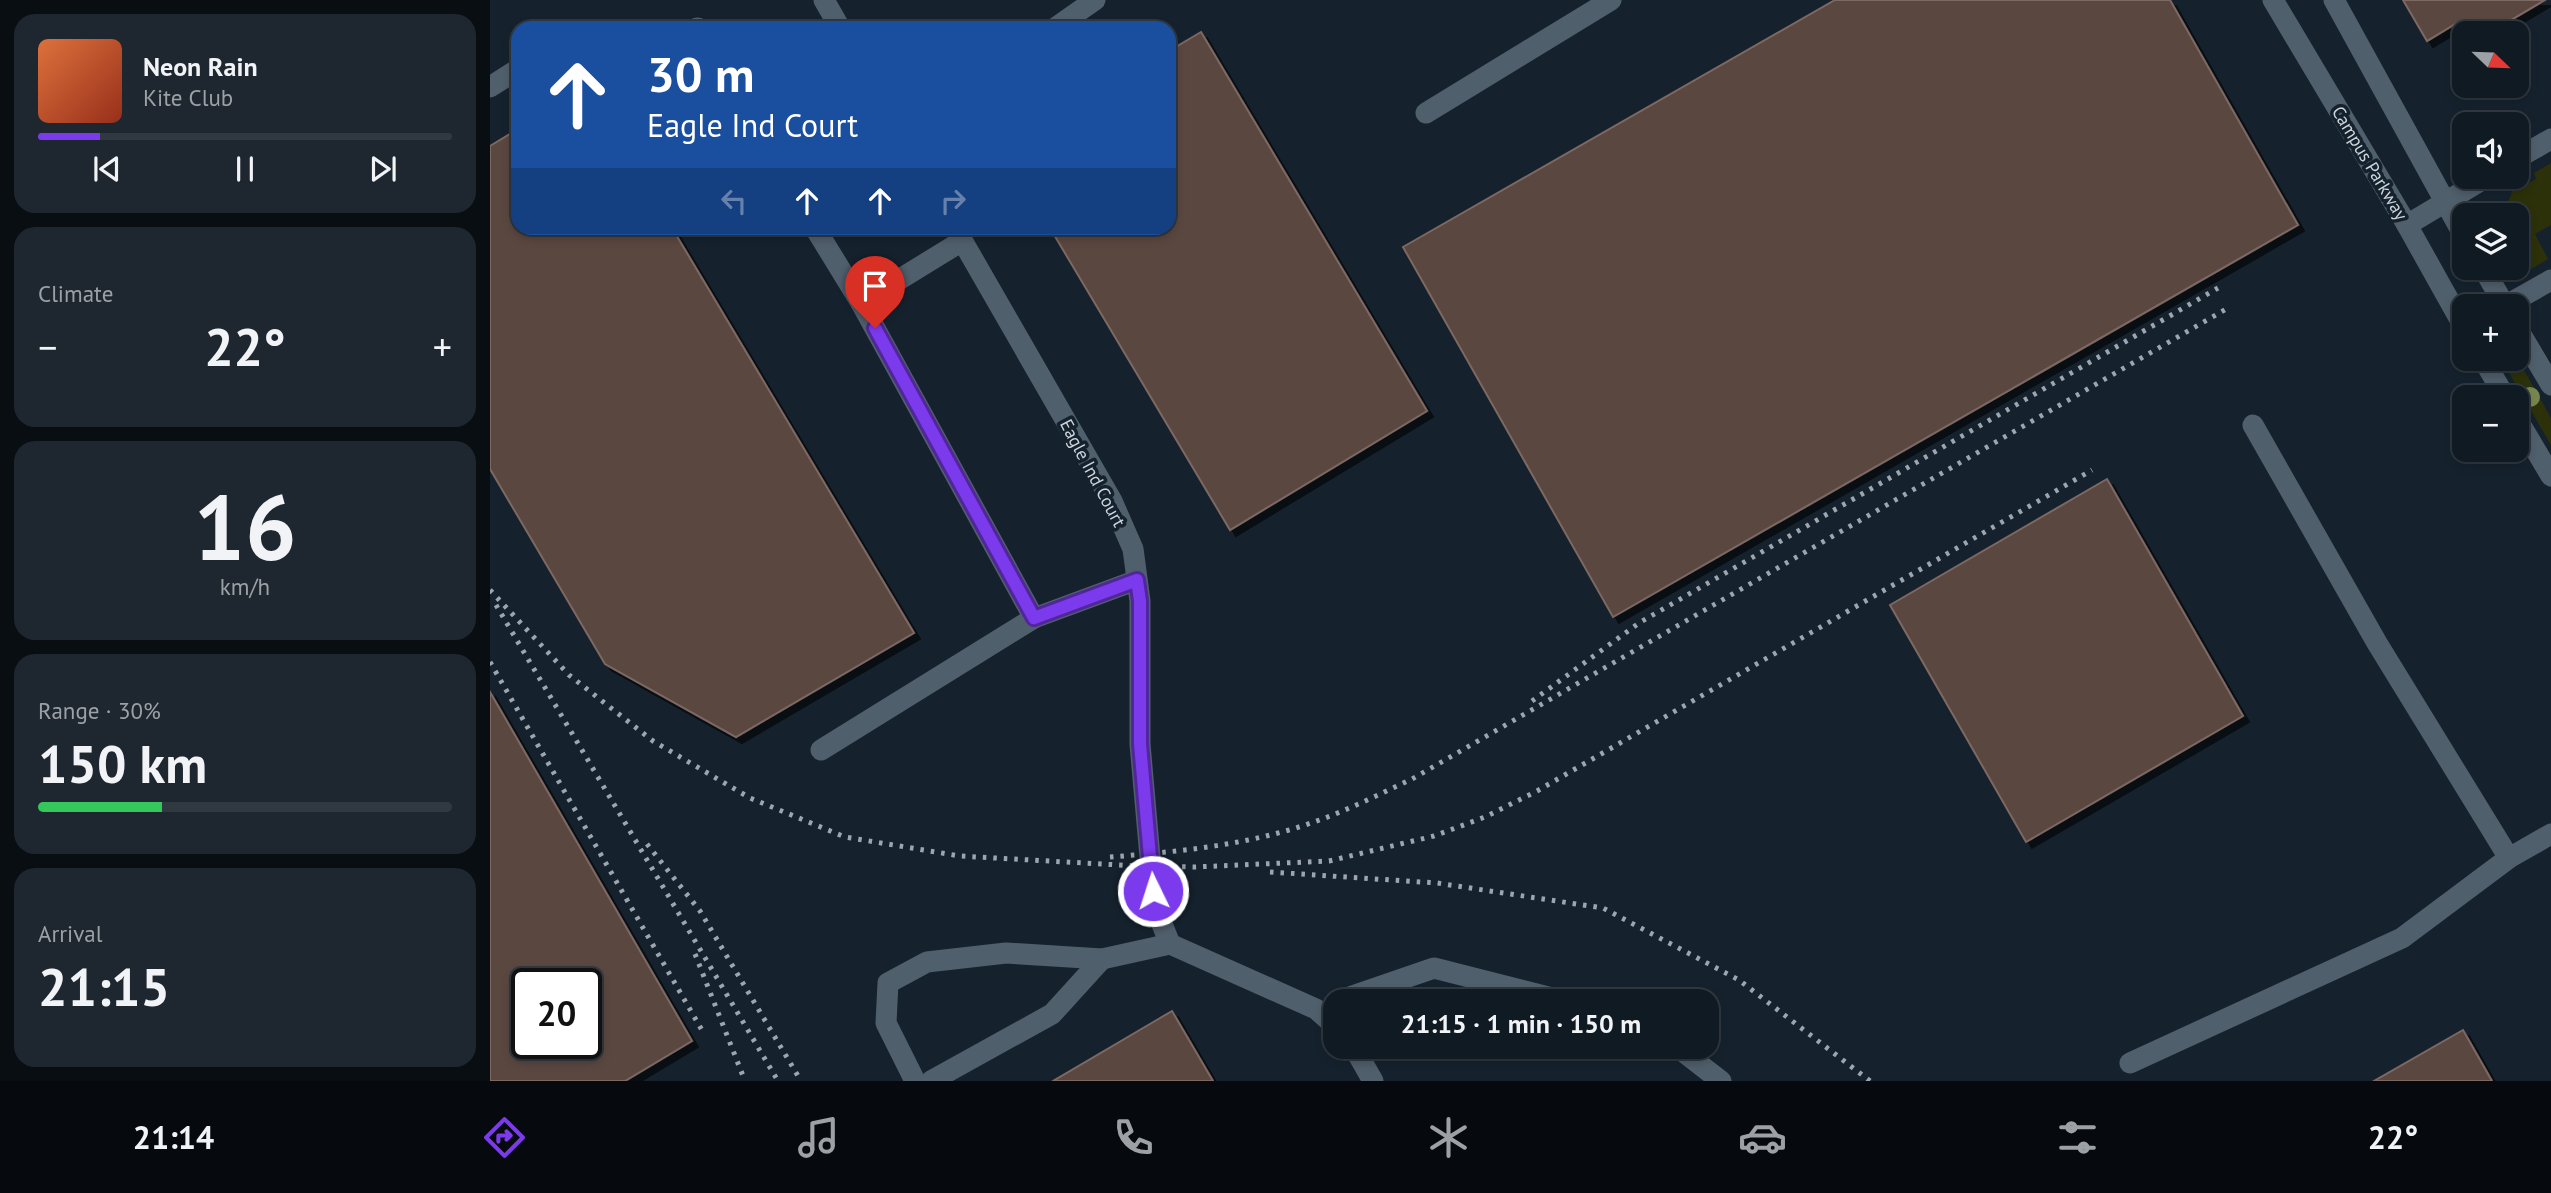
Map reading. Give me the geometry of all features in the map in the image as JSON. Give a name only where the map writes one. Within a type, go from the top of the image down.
[{"type":"street","points":[[824,0],[836,21]]},
{"type":"street","points":[[1065,21],[1095,0]]},
{"type":"street","points":[[1426,113],[1611,0]]},
{"type":"street","name":"Campus Parkway","points":[[2273,0],[2452,306]]},
{"type":"street","points":[[2334,0],[2452,215]]},
{"type":"street","points":[[490,87],[511,74]]},
{"type":"street","points":[[2529,152],[2551,139]]},
{"type":"street","points":[[2407,225],[2467,189]]},
{"type":"street","points":[[819,235],[861,303],[1034,618]]},
{"type":"street","points":[[861,303],[958,235]]},
{"type":"street","name":"Eagle Ind Court","points":[[960,235],[1112,501],[1133,549],[1140,601],[1140,744],[1153,891],[1170,944]]},
{"type":"street","points":[[2526,294],[2551,280]]},
{"type":"street","points":[[2529,348],[2551,385]]},
{"type":"street","points":[[2253,425],[2376,643],[2509,858]]},
{"type":"street","points":[[2529,439],[2551,476]]},
{"type":"street","points":[[821,750],[1034,618],[1137,580]]},
{"type":"street","points":[[2130,1063],[2402,937],[2509,858],[2551,834]]},
{"type":"street","points":[[915,1081],[886,1023],[888,983],[927,962],[1006,953],[1102,959],[1170,944],[1323,1001]]},
{"type":"street","points":[[931,1081],[1052,1014],[1102,959]]},
{"type":"street","points":[[1373,989],[1434,968],[1517,989]]},
{"type":"street","points":[[1360,1059],[1373,1081]]},
{"type":"street","points":[[1693,1059],[1721,1081]]},
{"type":"green space","points":[[2551,163],[2551,225],[2535,234],[2548,259],[2529,270],[2529,203],[2507,203],[2512,189],[2529,189],[2529,183],[2536,179],[2534,173]]},
{"type":"green space","points":[[2508,371],[2524,371],[2551,418],[2551,445],[2529,407],[2529,385],[2516,385]]},
{"type":"building","points":[[1835,0],[2170,0],[2298,225],[1613,617],[1403,247]]},
{"type":"building","points":[[2403,0],[2545,0],[2509,21],[2452,21],[2452,26],[2427,41]]},
{"type":"building","points":[[1201,32],[1427,411],[1230,530],[1054,235],[1176,235],[1176,47]]},
{"type":"building","points":[[511,133],[511,235],[676,235],[914,633],[736,737],[605,664],[490,469],[490,146]]},
{"type":"building","points":[[2107,479],[2243,716],[2026,842],[1890,605]]},
{"type":"building","points":[[490,692],[692,1041],[625,1081],[490,1081]]},
{"type":"building","points":[[1172,1011],[1213,1081],[1053,1081]]},
{"type":"building","points":[[2463,1030],[2492,1081],[2374,1081]]},
{"type":"railway","points":[[1532,701],[1639,623],[2218,288]]},
{"type":"railway","points":[[1110,857],[1207,847],[1279,833],[1330,816],[1412,779],[2228,308]]},
{"type":"railway","points":[[490,590],[569,675],[653,741],[750,798],[845,837],[960,856],[1137,866],[1194,867],[1329,861],[1434,836],[1485,817],[1537,791],[2092,470]]},
{"type":"railway","points":[[496,605],[778,1081]]},
{"type":"railway","points":[[490,662],[703,1032]]},
{"type":"railway","points":[[647,844],[700,911],[801,1081]]},
{"type":"railway","points":[[1270,872],[1437,883],[1603,908],[1739,980],[1870,1081]]},
{"type":"railway","points":[[695,954],[745,1081]]},
{"type":"route","points":[[875,328],[1034,618],[1137,580],[1140,601],[1140,744],[1153,891]]}]
